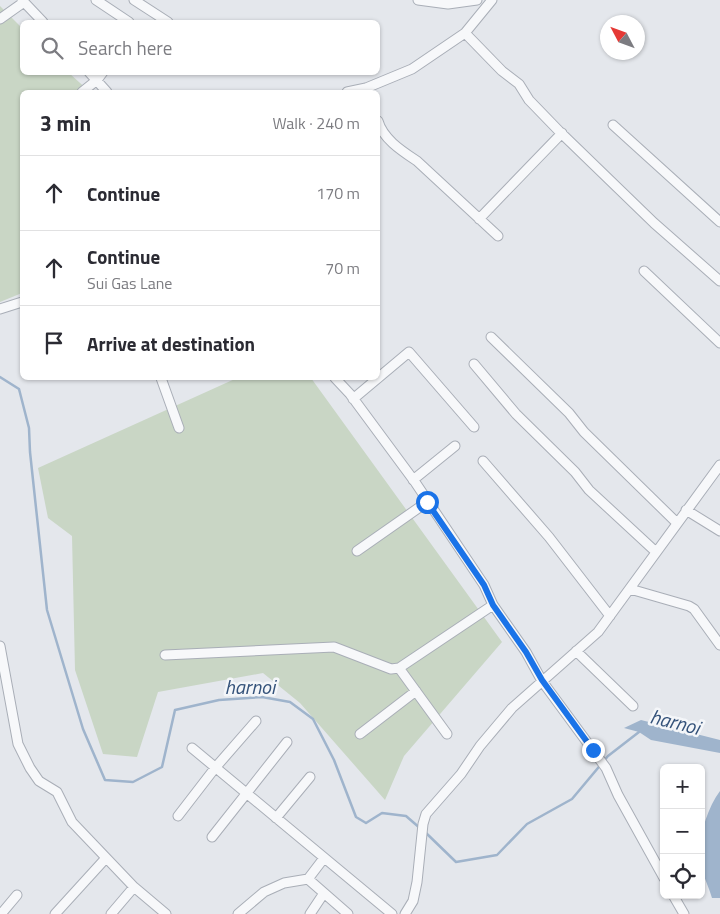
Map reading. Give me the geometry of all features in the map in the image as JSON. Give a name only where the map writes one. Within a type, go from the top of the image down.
[{"type":"street","points":[[96,0],[125,20]]},
{"type":"street","points":[[134,0],[165,20]]},
{"type":"street","points":[[418,0],[448,4],[477,0]]},
{"type":"street","points":[[367,90],[412,69],[465,33],[492,0]]},
{"type":"street","points":[[0,19],[26,2],[41,20]]},
{"type":"street","points":[[465,33],[502,71],[519,84],[529,100],[654,223],[720,281]]},
{"type":"street","points":[[92,75],[105,90]]},
{"type":"street","points":[[84,90],[100,75]]},
{"type":"street","points":[[380,125],[384,134],[406,154],[417,161],[498,236]]},
{"type":"street","points":[[613,125],[720,222]]},
{"type":"street","points":[[479,219],[562,133]]},
{"type":"street","points":[[644,271],[720,343]]},
{"type":"street","points":[[0,309],[20,303]]},
{"type":"street","points":[[491,337],[677,523]]},
{"type":"street","points":[[380,376],[409,352],[474,427]]},
{"type":"street","points":[[474,364],[516,414],[575,472],[589,490],[656,552]]},
{"type":"street","points":[[162,380],[180,428]]},
{"type":"street","points":[[337,380],[413,480],[484,585],[493,605],[526,652],[542,680],[606,768],[618,796],[660,871]]},
{"type":"street","points":[[353,399],[376,380]]},
{"type":"street","points":[[413,480],[455,446]]},
{"type":"street","points":[[483,461],[549,537],[610,616]]},
{"type":"street","points":[[406,914],[413,901],[417,882],[423,824],[426,814],[461,774],[480,746],[512,708],[598,632],[720,465]]},
{"type":"street","points":[[357,551],[427,502]]},
{"type":"street","points":[[686,510],[720,531]]},
{"type":"street","points":[[630,589],[694,609],[720,645]]},
{"type":"street","points":[[165,655],[334,647],[391,669],[399,668],[493,605]]},
{"type":"street","points":[[0,646],[18,744],[30,768],[39,780],[57,792],[72,822],[134,887],[166,914]]},
{"type":"street","points":[[576,651],[633,706]]},
{"type":"street","points":[[399,668],[447,734]]},
{"type":"street","points":[[360,734],[416,691]]},
{"type":"street","points":[[178,816],[215,768],[256,721]]},
{"type":"street","points":[[212,836],[287,742]]},
{"type":"street","points":[[192,748],[392,914]]},
{"type":"street","points":[[276,818],[310,777]]},
{"type":"street","points":[[54,914],[106,858]]},
{"type":"street","points":[[238,914],[264,892],[284,883],[308,879],[324,858]]},
{"type":"street","points":[[308,879],[348,914]]},
{"type":"street","points":[[111,914],[134,887]]},
{"type":"street","points":[[310,914],[324,892]]},
{"type":"street","points":[[0,914],[17,895]]},
{"type":"street","points":[[676,899],[684,914]]},
{"type":"green space","points":[[0,6],[20,26],[20,75],[71,75],[88,90],[20,90],[20,294],[0,302]]},
{"type":"green space","points":[[233,380],[312,380],[502,642],[404,756],[385,800],[300,703],[263,673],[158,692],[137,757],[103,754],[75,670],[72,536],[48,518],[38,468]]},
{"type":"water","points":[[641,720],[720,740],[720,753],[651,740],[639,732],[624,728]]},
{"type":"water","points":[[720,791],[720,898],[712,898],[705,878],[705,823]]},
{"type":"waterway","name":"harnoi","points":[[0,377],[19,389],[29,428],[47,610],[83,729],[105,780],[133,782],[162,767],[175,710],[219,700],[262,697],[290,702],[313,719],[334,760],[356,817],[366,823],[382,813],[406,816],[421,829]]},
{"type":"waterway","name":"harnoi","points":[[425,832],[456,862],[497,855],[527,824],[572,799],[608,756],[639,732],[639,730]]},
{"type":"route","points":[[427,502],[484,585],[493,605],[526,652],[557,703],[593,750]]}]
